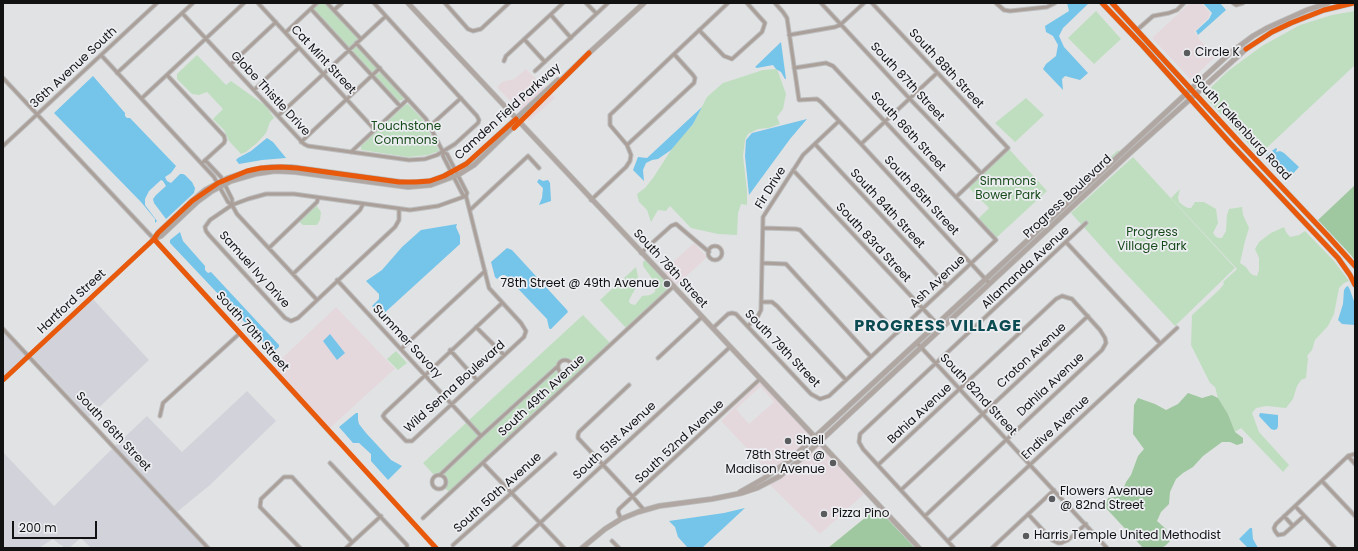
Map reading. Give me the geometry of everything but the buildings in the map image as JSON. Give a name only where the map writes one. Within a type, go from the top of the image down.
[{"type":"street","name":"36th Avenue South","points":[[3,146],[157,3]]},
{"type":"street","points":[[117,73],[193,3]]},
{"type":"street","points":[[142,98],[244,3]]},
{"type":"street","name":"Cat Mint Street","points":[[258,3],[375,130]]},
{"type":"street","points":[[286,32],[317,3]]},
{"type":"street","points":[[327,3],[361,39]]},
{"type":"street","points":[[334,10],[342,3]]},
{"type":"street","name":"Globe Thistle Drive","points":[[182,13],[301,142],[308,146],[409,160],[425,159],[443,152],[455,144],[478,123],[479,120],[461,98],[374,3]]},
{"type":"street","name":"South 78th Street","points":[[408,3],[591,200],[674,286],[919,548]]},
{"type":"street","points":[[445,3],[468,29],[473,31],[481,29],[509,3]]},
{"type":"street","points":[[504,61],[506,56],[551,16],[563,3]]},
{"type":"street","points":[[586,3],[596,13]]},
{"type":"street","points":[[535,71],[608,3]]},
{"type":"street","name":"Camden Field Parkway","points":[[154,239],[158,233],[196,197],[247,171],[276,167],[297,168],[408,183],[430,181],[455,174],[518,120],[644,3]]},
{"type":"street","points":[[591,200],[626,167],[630,161],[631,156],[627,145],[611,128],[609,122],[610,115],[728,3]]},
{"type":"street","points":[[699,30],[724,56],[732,59],[762,32],[765,23],[747,3]]},
{"type":"street","points":[[775,3],[786,18],[794,68]]},
{"type":"street","name":"South 87th Street","points":[[821,3],[840,25],[981,173]]},
{"type":"street","points":[[789,35],[840,25],[864,3]]},
{"type":"street","name":"South 88th Street","points":[[872,3],[1008,148],[981,173]]},
{"type":"street","points":[[996,3],[1004,10],[1010,11],[1047,7],[1055,3]]},
{"type":"street","name":"South Falkenburg Road","points":[[1102,3],[1338,258],[1355,285]]},
{"type":"street","name":"South Falkenburg Road","points":[[1112,3],[1355,266]]},
{"type":"street","points":[[1137,30],[1154,16],[1177,10],[1184,3]]},
{"type":"street","points":[[1233,3],[1236,5],[1243,3]]},
{"type":"street","name":"Progress Boulevard","points":[[582,548],[598,534],[621,519],[659,506],[732,495],[778,470],[817,439],[919,345],[941,328],[1038,230],[1229,54],[1253,36],[1288,18],[1328,3]]},
{"type":"street","name":"Progress Boulevard","points":[[919,345],[937,324],[1042,234],[1246,49],[1272,32],[1310,15],[1341,5],[1353,3]]},
{"type":"street","points":[[310,9],[400,106]]},
{"type":"street","points":[[278,116],[386,16]]},
{"type":"street","points":[[551,16],[571,38]]},
{"type":"street","points":[[230,65],[276,22]]},
{"type":"street","points":[[524,39],[545,62]]},
{"type":"street","name":"Wild Senna Boulevard","points":[[356,43],[424,117],[443,152],[447,154],[463,195],[466,196],[489,288],[521,323],[526,331],[524,337],[412,441],[406,441],[385,419],[383,416],[384,413],[502,303]]},
{"type":"street","points":[[254,90],[299,48]]},
{"type":"street","points":[[627,145],[694,83],[694,75],[674,54]]},
{"type":"street","points":[[101,56],[221,183]]},
{"type":"street","name":"South 86th Street","points":[[794,68],[826,63],[833,66],[996,240]]},
{"type":"street","points":[[301,142],[380,68]]},
{"type":"street","name":"South 85th Street","points":[[794,68],[799,100],[817,99],[821,102],[987,281]]},
{"type":"street","points":[[861,144],[937,73]]},
{"type":"street","points":[[167,74],[224,136],[224,143],[202,163]]},
{"type":"street","name":"South 70th Street","points":[[3,78],[154,239],[336,439]]},
{"type":"street","points":[[430,126],[461,98]]},
{"type":"street","points":[[351,152],[408,99]]},
{"type":"street","name":"Fir Drive","points":[[748,326],[762,310],[763,217],[765,212],[803,155],[839,121]]},
{"type":"street","name":"South 84th Street","points":[[815,144],[947,286]]},
{"type":"street","points":[[470,210],[528,156],[539,168]]},
{"type":"street","points":[[205,160],[219,174],[228,202],[232,205],[237,214],[317,300]]},
{"type":"street","name":"South 83rd Street","points":[[793,170],[941,328]]},
{"type":"street","points":[[956,197],[981,173]]},
{"type":"street","points":[[1060,210],[1068,206],[1071,207],[1072,202],[1096,180],[1100,173]]},
{"type":"street","name":"Samuel Ivy Drive","points":[[399,209],[399,220],[395,227],[298,318],[294,320],[288,320],[209,235],[205,227],[232,205],[266,194],[288,194],[415,210],[432,208],[466,196]]},
{"type":"street","points":[[269,248],[317,202],[318,198]]},
{"type":"street","points":[[292,274],[360,210],[363,204]]},
{"type":"street","name":"Allamanda Avenue","points":[[878,465],[863,450],[859,442],[860,434],[1086,223]]},
{"type":"street","points":[[642,253],[671,226],[676,224],[708,252],[709,257],[719,259],[721,255],[721,251],[716,247],[712,247],[708,252]]},
{"type":"street","points":[[763,228],[796,228],[800,230],[897,333]]},
{"type":"street","points":[[1038,230],[1042,234]]},
{"type":"street","name":"Hartford Street","points":[[3,380],[154,239]]},
{"type":"street","name":"Ash Avenue","points":[[820,399],[829,396],[996,240]]},
{"type":"street","points":[[1066,242],[1160,343]]},
{"type":"street","points":[[762,263],[786,264],[871,357]]},
{"type":"street","points":[[401,349],[485,271]]},
{"type":"street","name":"Summer Savory","points":[[338,280],[481,436]]},
{"type":"street","name":"South 49th Avenue","points":[[423,518],[674,286]]},
{"type":"street","name":"Bahia Avenue","points":[[878,465],[1056,299],[1062,296],[1072,299],[1088,316]]},
{"type":"street","points":[[761,302],[772,302],[777,306],[846,380]]},
{"type":"street","name":"South 79th Street","points":[[713,328],[728,314],[736,314],[811,394],[820,399]]},
{"type":"street","name":"Dahlia Avenue","points":[[925,516],[1102,350],[1106,343],[1106,338],[1088,316]]},
{"type":"street","name":"Croton Avenue","points":[[901,490],[1088,316]]},
{"type":"street","points":[[658,358],[702,317]]},
{"type":"street","points":[[476,327],[504,355]]},
{"type":"street","name":"Endive Avenue","points":[[948,541],[1176,328]]},
{"type":"street","name":"South 66th Street","points":[[3,329],[208,548]]},
{"type":"street","points":[[160,416],[163,403],[239,334]]},
{"type":"street","name":"South 82nd Street","points":[[919,345],[1107,548]]},
{"type":"street","name":"South 51st Avenue","points":[[513,548],[730,347]]},
{"type":"street","points":[[450,350],[477,380]]},
{"type":"street","points":[[441,474],[447,481],[444,487],[439,489],[435,487],[432,481],[436,475],[441,474],[558,367],[561,361],[566,359],[570,361],[572,370],[566,374],[562,373],[558,367]]},
{"type":"street","name":"South 52nd Avenue","points":[[621,519],[618,510],[760,379]]},
{"type":"street","points":[[629,385],[580,432],[578,438],[644,510]]},
{"type":"street","name":"South 50th Avenue","points":[[453,545],[556,454]]},
{"type":"street","points":[[1304,516],[1282,535],[1278,535],[1275,531],[1274,528],[1276,524],[1284,516],[1348,456],[1355,454]]},
{"type":"street","points":[[1348,456],[1355,464]]},
{"type":"street","points":[[330,463],[408,545],[407,548]]},
{"type":"street","points":[[483,463],[564,548]]},
{"type":"street","points":[[878,465],[954,548]]},
{"type":"street","points":[[300,548],[260,507],[261,499],[284,477],[292,477],[352,542]]},
{"type":"street","points":[[1322,481],[1355,516]]},
{"type":"street","points":[[992,548],[1054,490]]},
{"type":"street","points":[[1295,506],[1335,548]]},
{"type":"street","points":[[1028,514],[1052,540],[1058,543],[1068,540],[1086,524]]},
{"type":"street","points":[[346,548],[380,516]]},
{"type":"street","points":[[1284,516],[1293,526]]},
{"type":"street","points":[[612,541],[619,548]]},
{"type":"shaded area","points":[[1190,3],[1201,3],[1210,13],[1208,18],[1194,32],[1215,57],[1191,80],[1152,38]]},
{"type":"shaded area","points":[[526,69],[546,89],[521,112],[497,87],[502,82],[514,79]]},
{"type":"shaded area","points":[[551,93],[555,98],[529,121],[526,118]]},
{"type":"shaded area","points":[[694,243],[707,257],[676,286],[662,272]]},
{"type":"shaded area","points":[[93,299],[149,360],[89,417],[32,356]]},
{"type":"shaded area","points":[[336,307],[395,369],[329,429],[275,370],[274,366]]},
{"type":"shaded area","points":[[3,330],[28,356],[3,380]]},
{"type":"shaded area","points":[[760,381],[813,437],[789,459],[770,473],[721,421]],"holes":[[[761,387],[774,402],[749,424],[736,409]]]},
{"type":"shaded area","points":[[247,391],[276,421],[210,485],[177,512],[115,446],[147,416],[182,452]]},
{"type":"shaded area","points":[[819,444],[864,494],[820,534],[769,484]]},
{"type":"shaded area","points":[[113,448],[206,548],[91,548],[81,538],[69,548],[63,548],[63,546],[53,539],[39,548],[3,548],[3,452],[54,506]]},
{"type":"green space","points":[[319,3],[326,4],[357,37],[358,40],[350,47],[347,46],[314,11],[314,8]]},
{"type":"green space","points":[[1096,11],[1121,39],[1094,64],[1068,38]]},
{"type":"green space","points":[[1355,11],[1355,65],[1259,155],[1203,95],[1228,71],[1262,46],[1300,25],[1332,15]]},
{"type":"green space","points":[[357,46],[377,68],[374,72],[371,72],[353,52],[353,49]]},
{"type":"green space","points":[[197,55],[226,85],[231,81],[266,106],[274,118],[270,122],[266,133],[246,152],[241,154],[229,141],[224,130],[213,119],[223,109],[209,94],[207,92],[199,95],[192,94],[177,79],[177,74]]},
{"type":"green space","points":[[777,69],[786,94],[783,109],[777,117],[780,124],[769,128],[758,129],[748,134],[745,140],[743,156],[747,205],[741,204],[738,213],[737,235],[718,234],[691,228],[670,206],[666,211],[658,210],[651,222],[647,210],[639,202],[637,194],[645,188],[653,178],[675,144],[693,124],[707,97],[723,83],[763,70]]},
{"type":"green space","points":[[381,72],[404,97],[403,100],[398,101],[376,78],[376,75]]},
{"type":"green space","points":[[1026,98],[1044,115],[1015,142],[995,123]]},
{"type":"green space","name":"Touchstone Commons","points":[[408,104],[423,120],[439,151],[428,155],[408,157],[361,150],[361,146],[405,105]]},
{"type":"green space","name":"Simmons Bower Park","points":[[1009,149],[1047,191],[996,238],[978,219],[989,208],[968,187]]},
{"type":"green space","points":[[1118,150],[1120,152],[1061,207],[1059,206]]},
{"type":"green space","name":"Progress Village Park","points":[[1133,157],[1235,268],[1175,326],[1071,213]]},
{"type":"green space","points":[[1355,185],[1355,261],[1318,220]]},
{"type":"green space","points":[[1180,189],[1178,197],[1179,202],[1184,206],[1191,208],[1195,202],[1204,202],[1216,209],[1218,223],[1213,233],[1219,238],[1222,238],[1226,231],[1229,209],[1242,207],[1243,215],[1249,228],[1240,263],[1253,275],[1257,276],[1259,270],[1259,258],[1255,249],[1259,242],[1271,233],[1284,227],[1290,237],[1299,235],[1305,231],[1334,261],[1349,281],[1344,283],[1339,288],[1334,314],[1328,326],[1315,340],[1312,350],[1307,356],[1306,378],[1301,380],[1297,386],[1293,399],[1286,408],[1266,406],[1256,408],[1252,413],[1259,432],[1289,465],[1283,472],[1241,428],[1235,432],[1228,414],[1218,398],[1215,387],[1210,383],[1191,345],[1192,315],[1219,290],[1224,284],[1223,282],[1237,269],[1171,198]]},
{"type":"green space","points":[[316,205],[321,212],[320,220],[317,225],[303,225],[299,222]]},
{"type":"green space","points":[[646,259],[671,286],[626,328],[600,300],[636,267],[639,282],[629,302],[635,305],[642,296],[650,295],[655,292],[656,284],[643,266],[643,262]]},
{"type":"green space","points":[[583,315],[610,343],[449,492],[445,488],[448,484],[448,479],[444,474],[482,437],[557,370],[564,375],[571,373],[574,368],[573,363],[568,358],[563,358],[560,360],[556,366],[481,434],[469,420]]},
{"type":"green space","points":[[396,351],[407,363],[398,370],[387,359]]},
{"type":"green space","points":[[1188,393],[1202,398],[1212,395],[1218,398],[1228,414],[1235,432],[1243,438],[1243,443],[1237,445],[1230,442],[1222,442],[1203,456],[1193,467],[1176,479],[1170,492],[1169,504],[1161,512],[1157,521],[1166,529],[1170,541],[1165,546],[1160,548],[1143,548],[1105,507],[1108,498],[1115,497],[1123,490],[1131,475],[1138,456],[1144,449],[1133,434],[1134,405],[1138,398],[1166,410],[1178,404]]},
{"type":"green space","points":[[467,422],[479,436],[440,473],[434,475],[423,463]]},
{"type":"green space","points":[[877,508],[915,548],[828,548]]},
{"type":"water","points":[[1067,3],[1089,3],[1063,28],[1059,36],[1064,47],[1088,73],[1080,80],[1065,76],[1062,79],[1063,90],[1043,69],[1046,64],[1056,56],[1058,45],[1053,36],[1046,32],[1045,26],[1069,11]]},
{"type":"water","points":[[1203,3],[1220,3],[1226,10],[1198,35],[1196,31],[1209,19],[1212,13]]},
{"type":"water","points":[[781,42],[786,79],[773,65],[757,68],[755,67]]},
{"type":"water","points":[[93,76],[125,113],[125,116],[130,118],[176,166],[171,173],[165,177],[167,181],[171,183],[180,174],[183,174],[192,182],[195,188],[194,193],[166,219],[154,203],[153,199],[166,186],[163,181],[161,180],[149,191],[145,199],[145,205],[157,221],[155,223],[155,219],[141,202],[54,113]]},
{"type":"water","points":[[702,107],[693,124],[671,150],[658,159],[646,163],[643,170],[644,181],[633,170],[638,157],[647,158]]},
{"type":"water","points":[[807,119],[790,139],[749,195],[745,156],[746,140],[752,133]]},
{"type":"water","points":[[267,138],[273,142],[286,158],[239,164],[236,160],[238,158],[251,151]]},
{"type":"water","points":[[1276,148],[1276,152],[1280,151],[1284,153],[1299,167],[1288,178],[1266,155]]},
{"type":"water","points":[[539,179],[543,181],[548,180],[550,183],[551,201],[539,205],[542,198],[543,188],[537,182]]},
{"type":"water","points":[[457,224],[456,227],[460,236],[460,244],[381,316],[372,306],[379,299],[379,294],[366,281],[382,270],[402,247],[421,230]]},
{"type":"water","points":[[180,232],[183,241],[205,266],[205,270],[208,273],[211,272],[279,345],[279,347],[273,352],[170,243],[170,240]]},
{"type":"water","points":[[507,248],[512,250],[567,310],[568,312],[551,329],[549,328],[547,319],[505,275],[502,275],[497,279],[495,277],[491,262]]},
{"type":"water","points":[[1348,286],[1355,304],[1355,325],[1342,324],[1338,320],[1343,304],[1344,290]]},
{"type":"water","points":[[330,334],[345,353],[337,360],[323,341]]},
{"type":"water","points":[[358,413],[359,424],[366,433],[391,460],[402,466],[388,480],[371,461],[371,454],[359,443],[353,443],[339,427]]},
{"type":"water","points":[[1260,413],[1278,415],[1277,429],[1271,429],[1259,416]]},
{"type":"water","points":[[745,508],[702,548],[688,548],[678,537],[675,527],[669,521],[724,513]]},
{"type":"water","points":[[1250,528],[1252,528],[1253,539],[1258,548],[1248,548],[1239,539]]},
{"type":"cycle path","points":[[1102,3],[1338,258],[1355,285]]},
{"type":"cycle path","points":[[1112,3],[1355,266]]},
{"type":"cycle path","points":[[1246,49],[1272,32],[1291,23],[1324,10],[1353,3]]},
{"type":"cycle path","points":[[514,128],[589,53]]},
{"type":"cycle path","points":[[3,380],[154,239],[158,233],[192,201],[218,183],[247,171],[261,168],[281,167],[399,182],[430,181],[444,176],[466,164],[516,119]]},
{"type":"cycle path","points":[[154,239],[436,548]]},
{"type":"place","name":"Circle K","points":[[1187,53]]},
{"type":"place","name":"78th Street @ 49th Avenue","points":[[667,284]]},
{"type":"place","name":"Shell","points":[[788,441]]},
{"type":"place","name":"78th Street @ Madison Avenue","points":[[833,463]]},
{"type":"place","name":"Flowers Avenue @ 82nd Street","points":[[1052,499]]},
{"type":"place","name":"Pizza Pino","points":[[824,514]]},
{"type":"place","name":"Harris Temple United Methodist","points":[[1026,536]]},
{"type":"district","name":"PROGRESS VILLAGE","points":[[938,327]]}]
